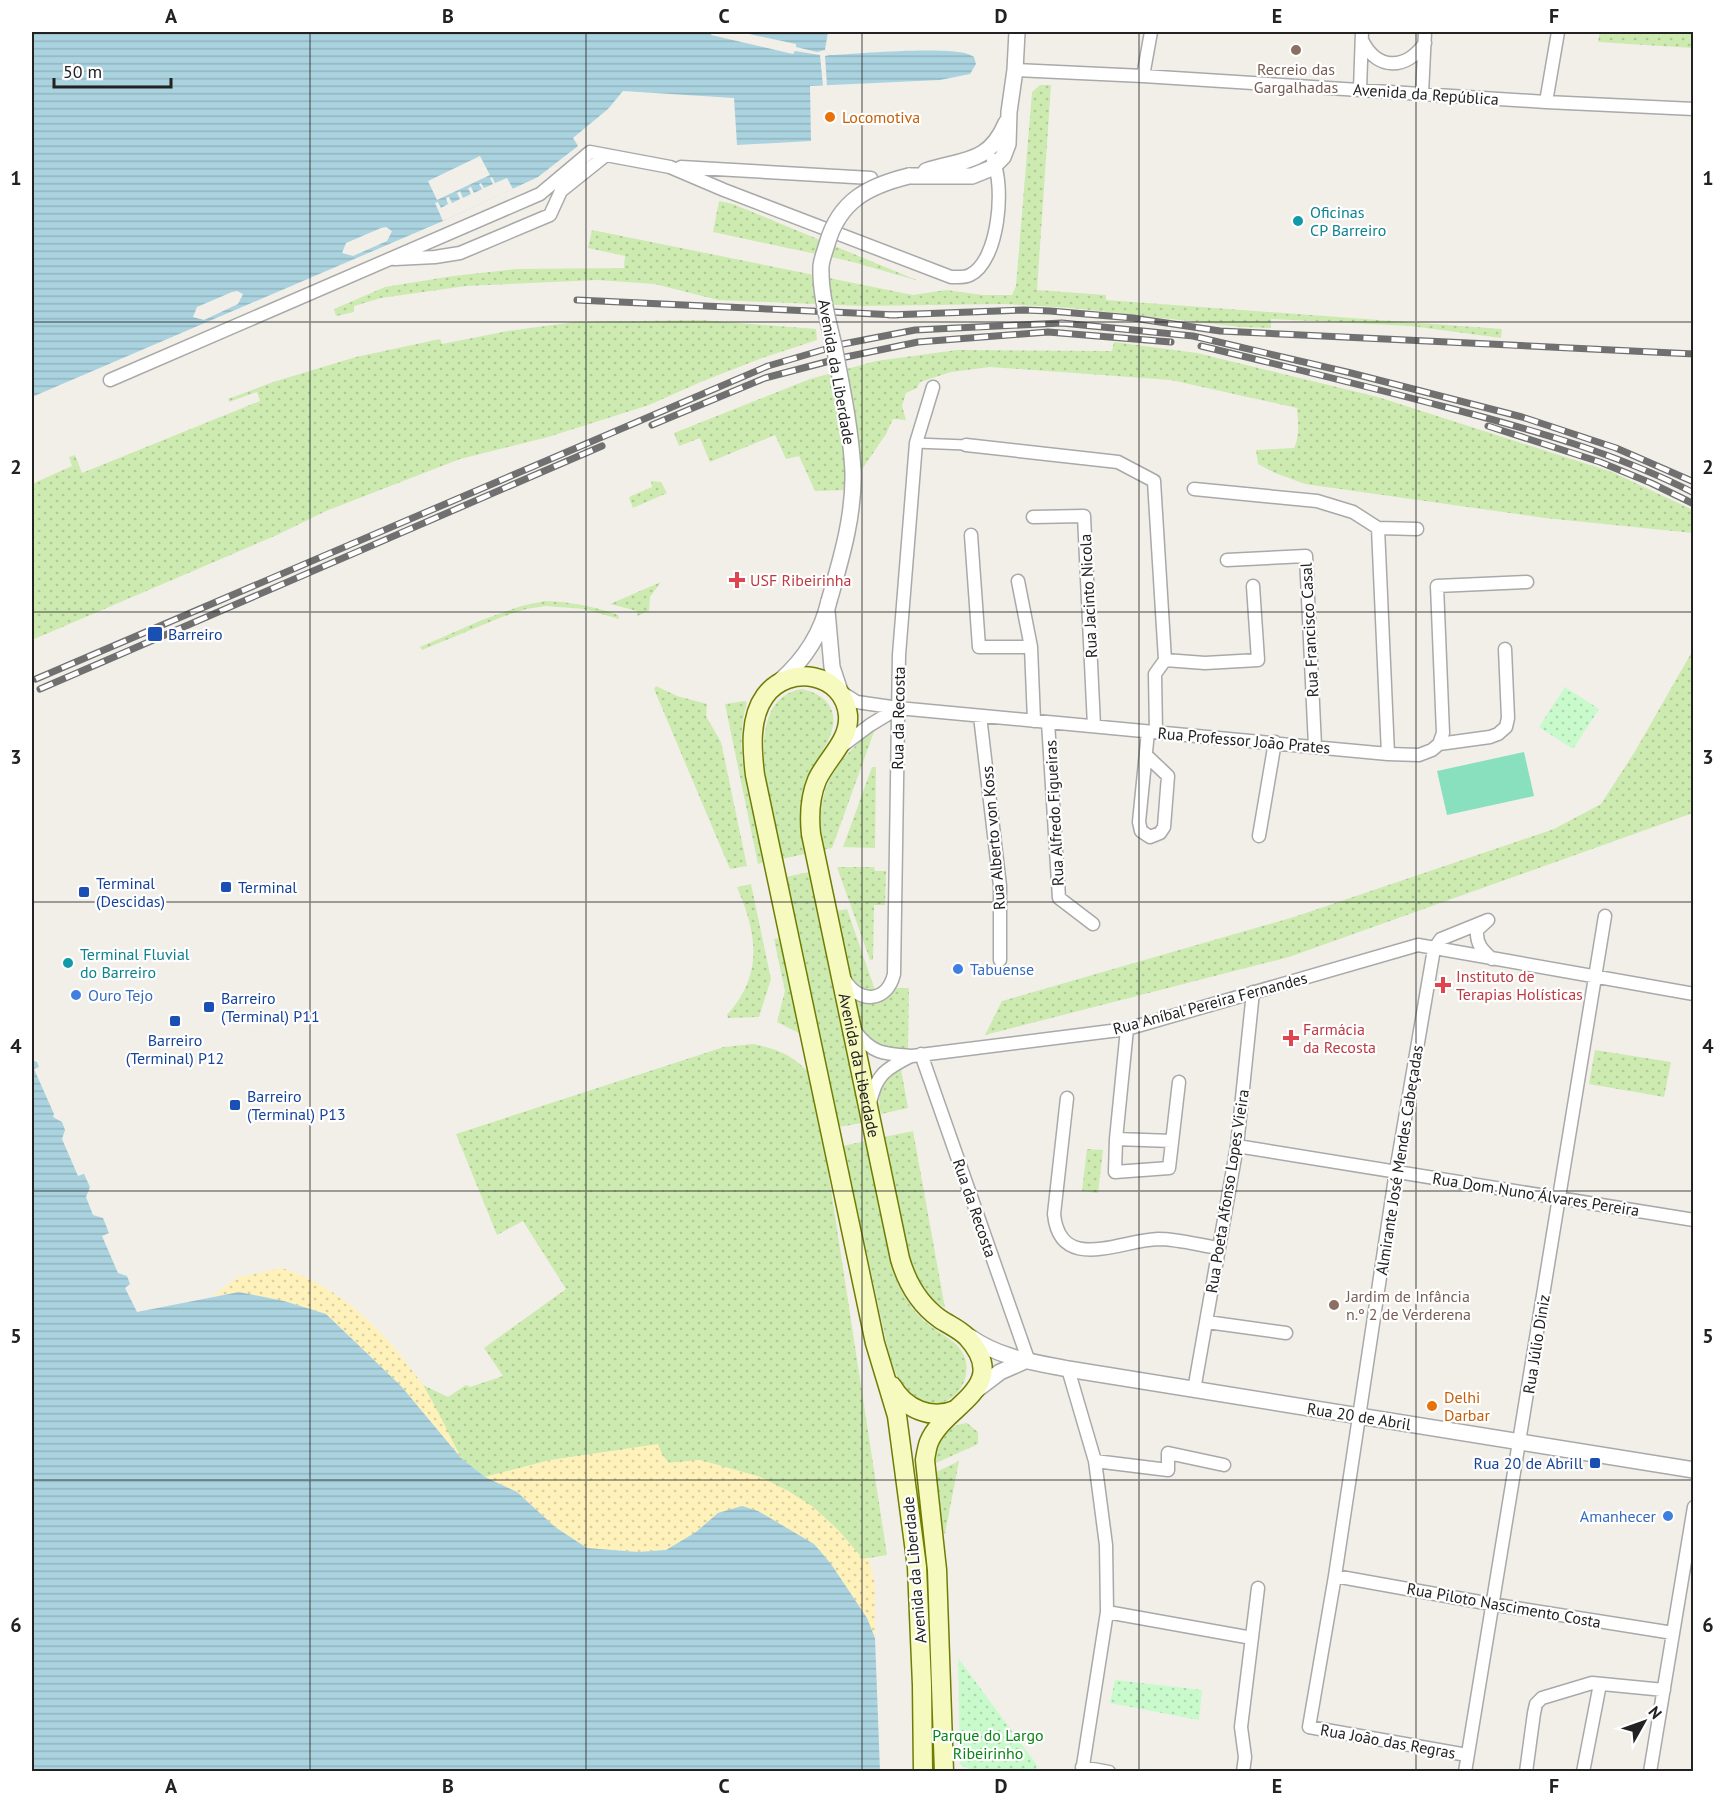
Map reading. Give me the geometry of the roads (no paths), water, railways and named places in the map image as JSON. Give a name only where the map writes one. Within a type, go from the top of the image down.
[{"type":"main road","points":[[778,683],[792,677],[805,676],[824,681],[840,691]]},
{"type":"main road","name":"Avenida da Liberdade","points":[[778,683],[765,697],[756,720],[752,750],[755,775],[875,1343],[897,1416],[917,1567],[923,1772]]},
{"type":"main road","name":"Avenida da Liberdade","points":[[840,691],[848,715],[847,725],[842,742],[817,780],[810,819],[815,856],[868,1110],[905,1274],[913,1291],[931,1312],[963,1332],[973,1344],[980,1357],[982,1369],[975,1391],[955,1410],[928,1443],[925,1460],[937,1570],[944,1772]]},
{"type":"main road","name":"Avenida da Liberdade","points":[[883,1372],[905,1403],[918,1410],[933,1414],[955,1410]]},
{"type":"street","points":[[909,176],[966,177],[982,173],[995,165],[1006,150],[1017,32]]},
{"type":"street","points":[[1143,76],[1151,32]]},
{"type":"street","points":[[1546,102],[1558,32]]},
{"type":"street","points":[[1362,36],[1366,50],[1373,57],[1392,64],[1402,63],[1412,58],[1425,37]]},
{"type":"street","points":[[1360,90],[1362,36]]},
{"type":"street","points":[[1422,93],[1425,37]]},
{"type":"street","name":"Avenida da República","points":[[1015,70],[1694,109]]},
{"type":"street","points":[[670,167],[951,277],[962,278],[979,269],[996,230],[1000,188],[995,165],[988,150],[999,137],[1009,112]]},
{"type":"street","name":"Avenida da Liberdade","points":[[778,683],[806,654],[828,606],[846,540],[852,502],[853,471],[839,375],[823,292],[821,264],[830,234],[840,213],[858,195],[885,182],[969,161],[988,150]]},
{"type":"street","points":[[110,380],[540,194],[590,152],[670,167],[871,178]]},
{"type":"street","points":[[385,260],[460,253],[550,215],[561,191],[606,155]]},
{"type":"street","name":"Rua da Recosta","points":[[839,971],[853,991],[866,997],[877,996],[884,992],[889,987],[894,974],[899,655],[916,443],[933,387]]},
{"type":"street","points":[[916,443],[966,445],[1118,462],[1154,481],[1165,660],[1155,674],[1152,732],[1147,756],[1139,822],[1141,831],[1150,837],[1160,833],[1164,827],[1168,776],[1147,756]]},
{"type":"street","points":[[1194,489],[1317,501],[1353,512],[1378,528],[1418,529]]},
{"type":"street","name":"Rua Jacinto Nicola","points":[[1033,517],[1084,516],[1094,726]]},
{"type":"street","points":[[1378,528],[1388,754]]},
{"type":"street","points":[[971,535],[979,647],[1031,647]]},
{"type":"street","name":"Rua Francisco Casal","points":[[1227,560],[1306,556],[1315,746]]},
{"type":"street","points":[[1018,580],[1031,647],[1034,721]]},
{"type":"street","points":[[1439,744],[1443,733],[1437,586],[1527,582]]},
{"type":"street","points":[[1165,660],[1204,663],[1258,660],[1253,586]]},
{"type":"street","name":"Avenida da Liberdade","points":[[828,606],[832,667],[840,691]]},
{"type":"street","name":"Rua Professor João Prates","points":[[840,691],[857,702],[898,708],[1388,754],[1419,754],[1439,744],[1490,737],[1506,727],[1508,718],[1506,649]]},
{"type":"street","points":[[835,752],[861,731],[898,708]]},
{"type":"street","name":"Rua Alberto von Koss","points":[[980,716],[1000,886],[1000,960]]},
{"type":"street","name":"Rua Alfredo Figueiras","points":[[1048,722],[1059,898],[1093,924]]},
{"type":"street","points":[[1258,836],[1275,742]]},
{"type":"street","name":"Rua Júlio Diniz","points":[[1465,1772],[1605,916]]},
{"type":"street","points":[[1434,948],[1441,939],[1488,920],[1477,930],[1477,940],[1482,950],[1492,959]]},
{"type":"street","name":"Rua Aníbal Pereira Fernandes","points":[[917,1055],[1127,1029],[1418,945],[1694,994]]},
{"type":"street","name":"Almirante José Mendes Cabeçadas","points":[[1309,1727],[1335,1576],[1396,1171],[1434,948]]},
{"type":"street","name":"Rua Poeta Afonso Lopes Vieira","points":[[1194,1390],[1237,1146],[1253,992]]},
{"type":"street","points":[[851,1025],[868,1046],[875,1050],[884,1054],[917,1055]]},
{"type":"street","points":[[1127,1029],[1114,1172],[1169,1168],[1179,1082]]},
{"type":"street","points":[[868,1110],[873,1090],[881,1074],[894,1064],[917,1055]]},
{"type":"street","name":"Rua da Recosta","points":[[917,1055],[1027,1361]]},
{"type":"street","points":[[1067,1098],[1054,1214],[1055,1225],[1067,1244],[1076,1249],[1093,1250],[1145,1240],[1169,1240],[1218,1248]]},
{"type":"street","points":[[1116,1139],[1172,1141]]},
{"type":"street","name":"Rua Dom Nuno Álvares Pereira","points":[[1237,1146],[1694,1220]]},
{"type":"street","points":[[1207,1322],[1286,1333]]},
{"type":"street","name":"Rua 20 de Abril","points":[[963,1332],[992,1352],[1068,1369],[1694,1470]]},
{"type":"street","points":[[975,1391],[1000,1372],[1027,1361]]},
{"type":"street","points":[[1068,1369],[1095,1461],[1106,1545],[1107,1612],[1082,1769],[1109,1772]]},
{"type":"street","points":[[1095,1461],[1168,1470],[1168,1453],[1224,1465]]},
{"type":"street","points":[[1650,1772],[1694,1507]]},
{"type":"street","name":"Rua Piloto Nascimento Costa","points":[[1335,1576],[1673,1633]]},
{"type":"street","points":[[1243,1772],[1245,1757],[1240,1727],[1258,1588]]},
{"type":"street","points":[[1107,1612],[1252,1638]]},
{"type":"street","points":[[1526,1772],[1536,1704],[1542,1698],[1592,1683],[1664,1690]]},
{"type":"street","points":[[1583,1772],[1600,1684]]},
{"type":"street","name":"Rua João das Regras","points":[[1309,1727],[1467,1755]]},
{"type":"water","points":[[32,32],[828,32],[825,50],[830,55],[949,51],[974,57],[976,64],[970,74],[940,80],[810,86],[811,141],[737,145],[734,98],[623,91],[608,109],[573,138],[578,146],[538,177],[443,221],[32,397]]},
{"type":"water","points":[[32,1061],[37,1062],[39,1067],[34,1069],[54,1114],[53,1117],[62,1122],[65,1130],[62,1139],[78,1176],[84,1174],[90,1187],[86,1197],[93,1215],[103,1218],[109,1233],[102,1236],[118,1273],[127,1276],[130,1284],[125,1288],[137,1312],[239,1292],[284,1301],[326,1314],[401,1386],[461,1458],[485,1477],[517,1492],[555,1527],[587,1548],[638,1552],[666,1550],[696,1532],[718,1513],[742,1506],[758,1511],[814,1544],[831,1564],[867,1618],[875,1638],[880,1771],[32,1772]]},
{"type":"railway","points":[[577,300],[897,315]]},
{"type":"railway","points":[[889,315],[1050,311],[1133,318],[1220,331],[1694,354]]},
{"type":"railway","points":[[36,679],[768,366],[843,344],[915,330],[1062,323],[1193,336],[1351,373],[1522,417],[1616,448],[1694,482]]},
{"type":"railway","points":[[652,425],[765,378],[841,358],[918,342],[1048,332],[1171,342]]},
{"type":"railway","points":[[1201,346],[1387,392],[1543,434],[1635,466],[1694,493]]},
{"type":"railway","points":[[1488,426],[1600,462],[1694,504]]},
{"type":"railway","points":[[40,689],[602,446]]},
{"type":"place","name":"Recreio das Gargalhadas","points":[[1296,50]]},
{"type":"place","name":"Locomotiva","points":[[830,117]]},
{"type":"place","name":"Oficinas CP Barreiro","points":[[1298,221]]},
{"type":"place","name":"USF Ribeirinha","points":[[737,580]]},
{"type":"place","name":"Barreiro","points":[[155,634]]},
{"type":"place","name":"Terminal","points":[[226,887]]},
{"type":"place","name":"Terminal (Descidas)","points":[[84,892]]},
{"type":"place","name":"Terminal Fluvial do Barreiro","points":[[68,963]]},
{"type":"place","name":"Tabuense","points":[[958,969]]},
{"type":"place","name":"Instituto de Terapias Holísticas","points":[[1443,985]]},
{"type":"place","name":"Ouro Tejo","points":[[76,995]]},
{"type":"place","name":"Barreiro (Terminal) P11","points":[[209,1007]]},
{"type":"place","name":"Barreiro (Terminal) P12","points":[[175,1021]]},
{"type":"place","name":"Farmácia da Recosta","points":[[1291,1038]]},
{"type":"place","name":"Barreiro (Terminal) P13","points":[[235,1105]]},
{"type":"place","name":"Jardim de Infância n.º 2 de Verderena","points":[[1334,1305]]},
{"type":"place","name":"Delhi Darbar","points":[[1432,1406]]},
{"type":"place","name":"Rua 20 de Abrill","points":[[1595,1463]]},
{"type":"place","name":"Amanhecer","points":[[1668,1516]]},
{"type":"park label","name":"Parque do Largo Ribeirinho","points":[[988,1744]]}]
